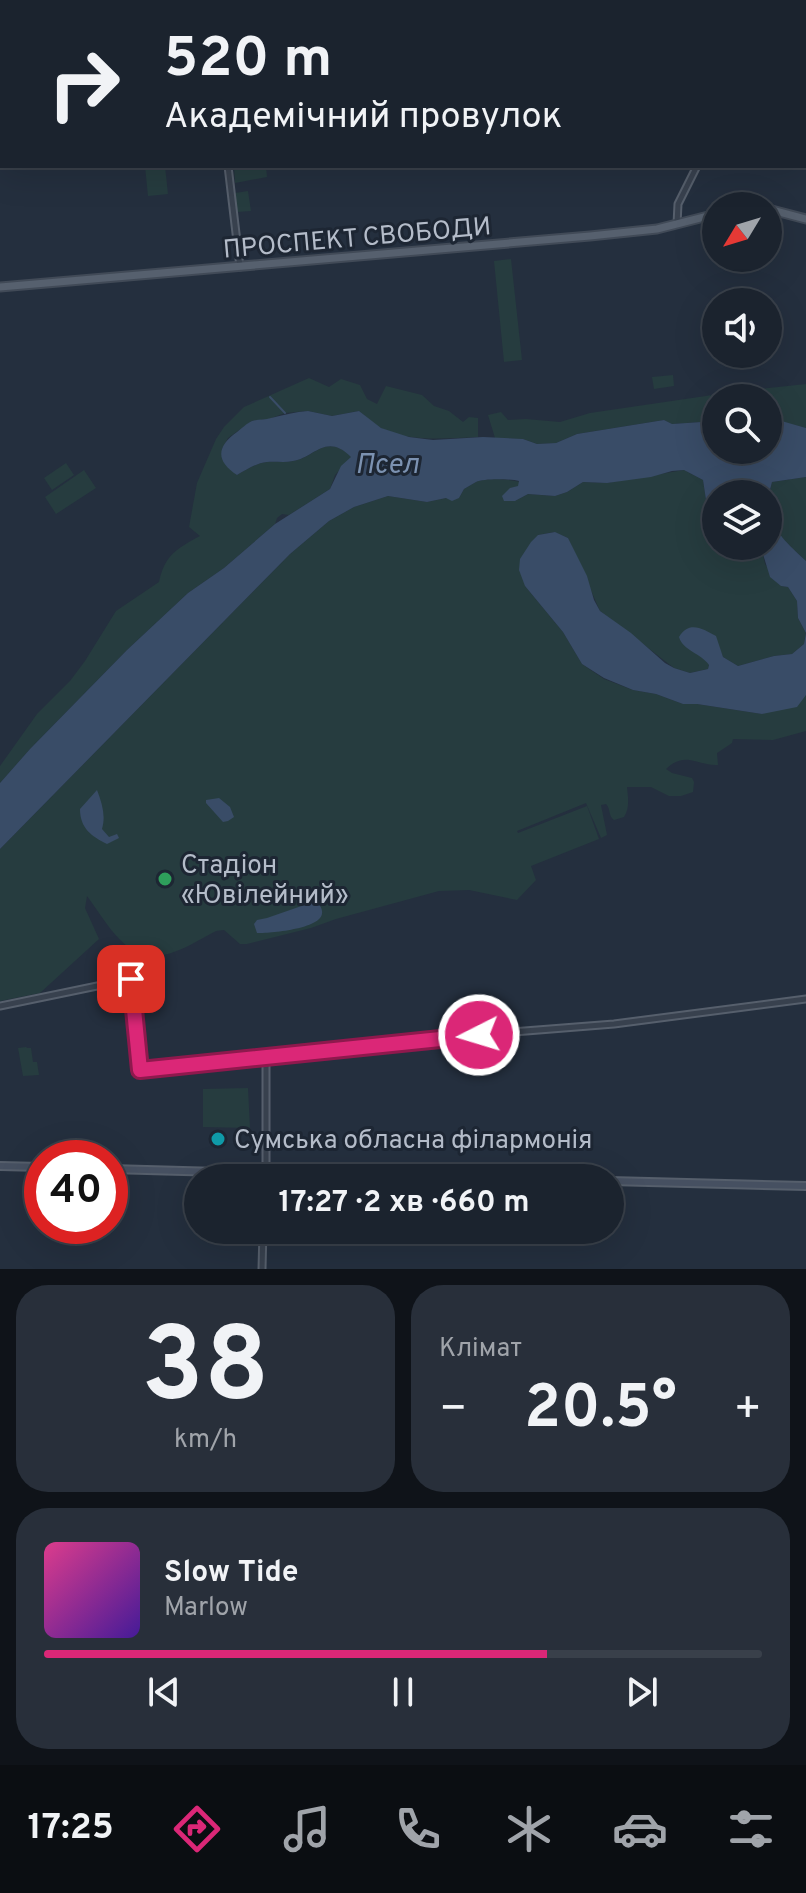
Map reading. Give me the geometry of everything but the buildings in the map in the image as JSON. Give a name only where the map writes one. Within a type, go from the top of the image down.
[{"type":"main road","points":[[782,213],[806,219]]},
{"type":"main road","name":"ПРОСПЕКТ СВОБОДИ","points":[[0,287],[590,236],[650,230],[702,218]]},
{"type":"main road","points":[[0,1166],[24,1167]]},
{"type":"main road","points":[[128,1170],[184,1172]]},
{"type":"main road","points":[[624,1181],[806,1186]]},
{"type":"street","points":[[228,168],[240,267]]},
{"type":"street","points":[[677,224],[678,204],[696,168]]},
{"type":"street","points":[[0,1006],[131,979],[140,1070],[629,1022],[806,999]]},
{"type":"street","points":[[266,1058],[266,1164]]},
{"type":"street","points":[[262,1269],[263,1244]]},
{"type":"green space","points":[[145,168],[165,168],[168,194],[148,196]]},
{"type":"green space","points":[[234,168],[266,168],[267,177],[235,183]]},
{"type":"green space","points":[[248,191],[251,211],[237,212],[235,193]]},
{"type":"green space","points":[[511,259],[522,360],[504,362],[494,261]]},
{"type":"green space","points":[[673,375],[674,386],[654,389],[652,377]]},
{"type":"green space","points":[[309,378],[329,387],[341,379],[360,385],[367,399],[377,404],[386,386],[422,395],[434,406],[449,411],[463,422],[469,417],[478,418],[478,437],[414,437],[379,427],[359,411],[332,416],[308,411],[252,421],[228,438],[222,449],[237,475],[259,464],[301,459],[327,446],[343,450],[352,457],[335,475],[330,489],[289,515],[282,514],[275,524],[224,568],[188,593],[127,650],[0,783],[0,766],[37,714],[85,661],[116,611],[159,582],[173,554],[200,536],[189,527],[197,483],[224,427],[244,407]]},
{"type":"green space","points":[[806,384],[806,428],[782,422],[782,387]]},
{"type":"green space","points":[[702,397],[702,422],[672,424],[664,420],[577,434],[556,443],[537,444],[523,439],[495,438],[488,415],[501,412],[508,420],[560,422],[590,413]]},
{"type":"green space","points":[[66,463],[74,475],[52,490],[44,478]]},
{"type":"green space","points":[[84,470],[96,488],[56,514],[45,497]]},
{"type":"green space","points":[[684,470],[703,480],[702,560],[764,560],[781,586],[788,587],[797,601],[798,618],[806,633],[804,644],[792,654],[738,666],[723,657],[721,652],[705,659],[708,669],[690,673],[674,668],[600,611],[568,538],[554,532],[538,535],[525,586],[563,632],[582,664],[604,679],[683,704],[762,714],[806,695],[806,731],[773,740],[733,739],[717,753],[718,765],[686,760],[673,763],[666,769],[692,778],[694,782],[693,792],[681,796],[669,796],[651,787],[627,787],[628,806],[624,817],[614,820],[606,804],[601,805],[607,835],[601,838],[586,803],[517,831],[587,806],[599,839],[531,866],[536,880],[517,900],[469,890],[439,891],[247,944],[240,944],[224,930],[216,931],[177,951],[150,956],[138,953],[118,938],[87,896],[85,908],[99,939],[40,993],[0,1001],[0,849],[290,554],[329,521],[354,507],[388,496],[427,502],[459,498],[464,489],[476,482],[504,480],[520,482],[515,501],[528,494],[555,496],[583,482],[607,483]]},
{"type":"green space","points":[[806,477],[806,561],[782,537],[782,481]]},
{"type":"green space","points":[[18,1048],[31,1048],[39,1075],[23,1076]]},
{"type":"green space","points":[[248,1088],[250,1128],[203,1127],[203,1089]]},
{"type":"water","name":"Псел","points":[[308,411],[332,416],[359,411],[381,428],[409,437],[433,440],[483,437],[523,439],[537,444],[556,443],[577,434],[664,420],[672,424],[702,422],[702,464],[782,464],[782,421],[806,428],[806,477],[782,481],[703,480],[684,470],[607,483],[583,482],[555,496],[528,494],[515,501],[504,501],[502,496],[510,488],[518,486],[519,481],[485,480],[464,489],[459,498],[452,501],[446,498],[427,502],[388,496],[354,507],[329,521],[290,554],[0,849],[0,783],[30,749],[188,593],[224,568],[275,524],[330,489],[341,466],[351,457],[334,447],[320,448],[293,461],[259,464],[237,475],[222,459],[225,443],[250,422]]},
{"type":"water","points":[[555,532],[568,538],[600,611],[665,663],[690,673],[708,669],[709,665],[681,642],[679,637],[692,627],[716,636],[723,657],[738,666],[792,654],[804,644],[806,633],[806,695],[797,707],[762,714],[683,704],[633,690],[604,678],[582,664],[563,632],[525,586],[519,570],[520,559],[538,535]]},
{"type":"water","points":[[782,536],[806,561],[806,633],[798,618],[797,601],[788,587],[781,586],[770,577],[765,560],[782,560]]},
{"type":"water","points":[[97,790],[103,810],[102,829],[109,837],[117,834],[119,838],[107,844],[88,831],[81,816],[80,809]]},
{"type":"water","points":[[219,798],[230,807],[234,817],[228,821],[223,822],[206,803],[206,800]]},
{"type":"water","points":[[313,902],[322,911],[315,922],[295,929],[257,933],[254,924],[257,920]]},
{"type":"waterway","points":[[270,397],[285,413]]},
{"type":"place","name":"Стадіон «Ювілейний»","points":[[165,879]]},
{"type":"place","name":"Сумська обласна філармонія","points":[[218,1139]]},
{"type":"route","points":[[131,979],[140,1070],[479,1035]]}]
